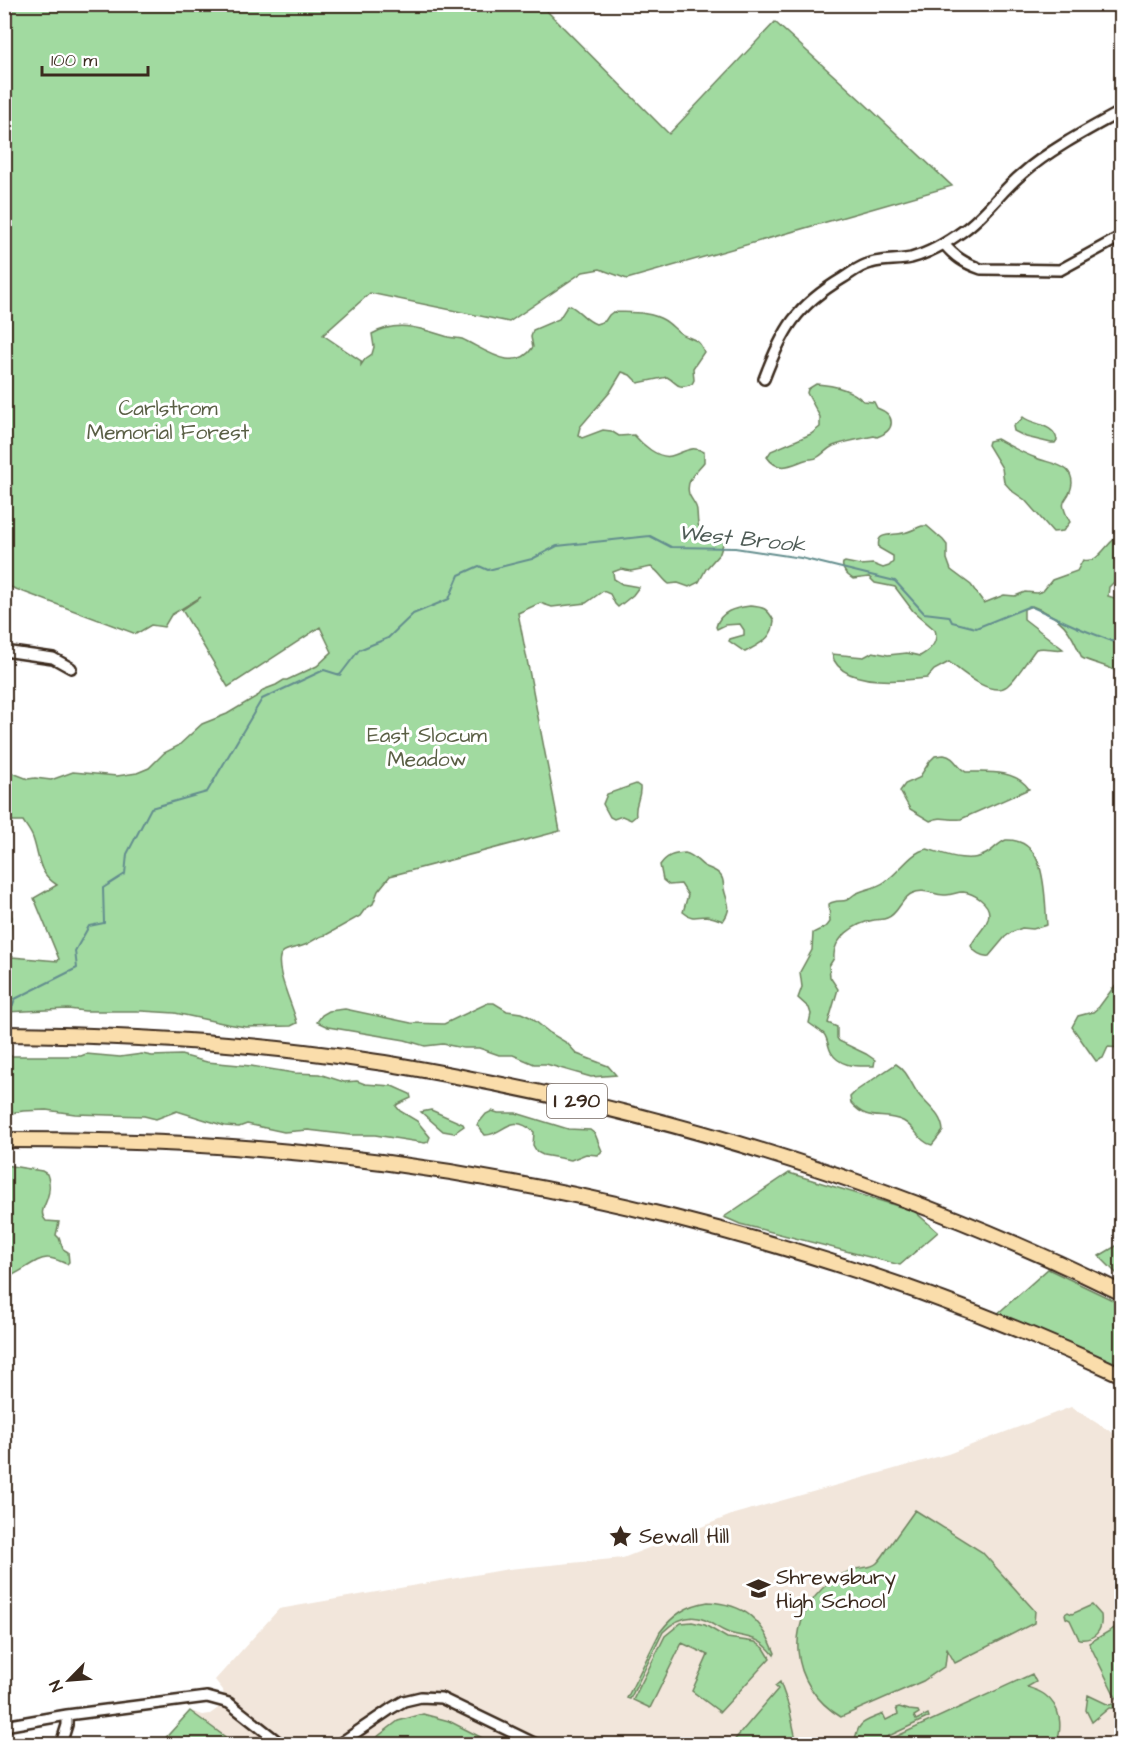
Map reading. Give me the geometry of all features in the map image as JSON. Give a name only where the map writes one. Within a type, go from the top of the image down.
[{"type":"highway","name":"I 290","points":[[4,1034],[141,1038],[283,1050],[375,1062],[573,1100],[650,1119],[820,1169],[940,1213],[1038,1254],[1122,1293]]},
{"type":"highway","points":[[4,1140],[181,1144],[306,1154],[433,1170],[572,1195],[698,1224],[873,1276],[993,1321],[1122,1375]]},
{"type":"street","points":[[764,379],[774,351],[788,326],[816,296],[869,263],[910,258],[944,244],[966,230],[1010,184],[1031,166],[1122,111]]},
{"type":"street","points":[[944,244],[953,255],[981,269],[1060,270],[1122,236]]},
{"type":"street","points":[[4,651],[53,658],[71,668]]},
{"type":"street","points":[[4,1726],[67,1715],[207,1697],[229,1702],[281,1744]]},
{"type":"street","points":[[339,1744],[404,1701],[422,1697],[441,1698],[536,1744]]},
{"type":"street","points":[[62,1744],[67,1715]]},
{"type":"shaded area","name":"Shrewsbury High School","points":[[1071,1407],[1121,1438],[1121,1744],[235,1744],[190,1711],[203,1715],[210,1714],[221,1706],[224,1698],[223,1690],[215,1680],[279,1609],[509,1569],[623,1558],[734,1514],[948,1454]]},
{"type":"green space","points":[[5,4],[541,5],[669,134],[775,22],[952,186],[627,279],[600,269],[583,272],[509,322],[370,293],[323,335],[361,361],[361,365],[372,354],[374,347],[372,334],[382,329],[401,326],[462,339],[499,357],[517,359],[526,355],[533,347],[531,337],[533,330],[559,319],[568,305],[596,324],[605,321],[613,312],[639,313],[658,317],[683,335],[696,341],[702,348],[704,352],[693,368],[692,384],[680,386],[667,377],[638,383],[630,375],[622,372],[610,392],[580,427],[578,435],[582,438],[603,430],[611,431],[619,436],[634,435],[651,450],[666,456],[691,449],[704,452],[704,462],[690,480],[689,494],[696,506],[698,525],[701,530],[724,541],[720,553],[706,569],[699,582],[689,587],[678,583],[669,584],[651,567],[631,571],[621,569],[613,572],[614,579],[622,584],[639,587],[618,607],[610,594],[603,591],[586,603],[552,607],[540,603],[518,613],[560,831],[390,876],[378,891],[373,904],[360,916],[305,945],[284,951],[280,959],[280,967],[297,1023],[291,1026],[246,1027],[175,1013],[142,1011],[68,1009],[5,1012],[5,900],[12,917],[8,947],[12,957],[58,961],[59,959],[34,898],[57,885],[42,870],[32,836],[23,821],[8,821],[5,824],[5,770],[28,779],[51,780],[73,772],[117,776],[137,773],[149,768],[164,753],[178,746],[202,724],[227,714],[259,695],[263,690],[317,666],[332,652],[320,627],[228,687],[182,610],[201,597],[171,615],[164,627],[151,625],[136,634],[5,585]]},
{"type":"green space","points":[[816,384],[841,388],[853,393],[863,401],[874,402],[877,408],[888,414],[890,427],[877,437],[848,441],[833,446],[815,458],[785,466],[776,465],[767,457],[771,451],[811,434],[820,427],[820,417],[807,393],[808,389]]},
{"type":"green space","points":[[1023,417],[1052,431],[1057,440],[1055,443],[1026,437],[1014,431],[1013,426]]},
{"type":"green space","points":[[997,439],[1068,471],[1072,483],[1064,507],[1070,522],[1063,531],[1053,532],[1025,500],[1004,482],[1002,468],[988,445],[989,441]]},
{"type":"green space","points":[[927,526],[943,540],[947,545],[947,559],[951,570],[971,585],[984,603],[1004,595],[1015,596],[1025,592],[1043,591],[1052,580],[1077,571],[1083,560],[1094,559],[1116,537],[1121,535],[1121,575],[1109,587],[1108,596],[1121,600],[1121,674],[1082,658],[1064,626],[1043,610],[1032,606],[1024,609],[1024,619],[1063,649],[1036,649],[1007,686],[1000,689],[993,689],[977,682],[949,662],[934,670],[927,678],[873,680],[846,672],[837,665],[832,654],[864,657],[873,652],[888,655],[907,653],[920,656],[930,649],[934,642],[935,630],[913,611],[895,587],[875,583],[869,577],[853,579],[843,568],[845,562],[860,565],[873,564],[883,568],[889,566],[893,562],[893,556],[879,548],[880,539],[886,535],[906,532]]},
{"type":"green space","points":[[750,606],[765,609],[774,621],[772,631],[767,638],[745,652],[729,641],[744,635],[740,624],[725,625],[717,629],[716,627],[725,614],[734,609]]},
{"type":"green space","points":[[944,755],[951,758],[966,772],[1008,775],[1016,778],[1029,789],[961,819],[939,818],[930,821],[910,809],[900,791],[905,784],[919,778],[935,756]]},
{"type":"green space","points":[[636,784],[640,787],[640,791],[636,816],[631,820],[622,816],[614,819],[610,817],[603,804],[607,794]]},
{"type":"green space","points":[[1006,840],[1020,842],[1030,848],[1037,859],[1044,885],[1047,925],[1033,929],[1022,928],[1012,932],[989,956],[984,956],[971,946],[988,919],[989,914],[984,902],[976,896],[963,892],[944,895],[921,891],[909,895],[891,916],[853,928],[837,944],[834,958],[829,966],[830,977],[838,989],[828,1023],[837,1027],[839,1041],[875,1060],[874,1066],[850,1065],[839,1061],[831,1052],[824,1034],[809,1023],[811,1014],[809,1008],[798,998],[802,987],[800,972],[812,950],[813,933],[830,922],[829,904],[847,900],[855,894],[882,883],[921,851],[927,849],[956,857],[972,858],[986,854]]},
{"type":"green space","points":[[685,853],[718,872],[722,878],[729,908],[723,921],[707,916],[689,916],[683,912],[688,895],[681,884],[669,885],[663,880],[660,865],[671,856]]},
{"type":"green space","points":[[1121,982],[1121,1048],[1108,1047],[1103,1058],[1096,1061],[1072,1027],[1078,1016],[1093,1012]]},
{"type":"green space","points":[[488,1003],[494,1003],[507,1011],[530,1017],[567,1043],[577,1054],[608,1066],[616,1075],[591,1077],[479,1048],[443,1044],[425,1046],[405,1040],[328,1027],[317,1022],[329,1011],[345,1009],[411,1023],[444,1024]]},
{"type":"green space","points":[[86,1054],[120,1057],[142,1054],[181,1055],[207,1062],[319,1074],[344,1082],[357,1081],[365,1084],[392,1086],[410,1094],[411,1098],[396,1106],[417,1121],[430,1137],[425,1143],[375,1135],[350,1135],[308,1130],[284,1132],[247,1124],[239,1127],[225,1126],[177,1111],[156,1119],[144,1116],[75,1114],[46,1110],[5,1114],[5,1056],[81,1056]]},
{"type":"green space","points":[[896,1064],[904,1070],[919,1095],[940,1120],[943,1131],[932,1145],[924,1141],[903,1121],[864,1113],[851,1103],[850,1097],[856,1091]]},
{"type":"green space","points":[[431,1110],[464,1126],[454,1133],[443,1131],[421,1112]]},
{"type":"green space","points":[[492,1111],[516,1113],[568,1129],[590,1130],[595,1134],[602,1151],[598,1155],[586,1154],[571,1160],[543,1155],[537,1152],[533,1145],[534,1132],[519,1124],[513,1124],[485,1135],[477,1125],[486,1114]]},
{"type":"green space","points":[[5,1165],[42,1171],[47,1174],[49,1189],[43,1215],[46,1221],[59,1222],[56,1235],[63,1249],[68,1252],[69,1262],[67,1264],[43,1258],[5,1278]]},
{"type":"green space","points":[[789,1173],[914,1211],[938,1232],[900,1265],[740,1224],[724,1217]]},
{"type":"green space","points":[[1121,1243],[1121,1278],[1099,1256]]},
{"type":"green space","points":[[1048,1269],[1121,1304],[1121,1367],[996,1315]]},
{"type":"green space","points":[[915,1510],[982,1552],[1035,1611],[1034,1623],[955,1663],[947,1649],[945,1666],[923,1681],[841,1717],[824,1704],[811,1688],[802,1670],[798,1652],[799,1633],[805,1614],[815,1596],[833,1579],[849,1571],[877,1563]]},
{"type":"green space","points":[[708,1602],[732,1606],[750,1616],[764,1631],[774,1655],[759,1641],[726,1632],[699,1618],[682,1619],[663,1632],[630,1699],[627,1698],[665,1626],[687,1608]]},
{"type":"green space","points":[[1092,1605],[1101,1615],[1101,1625],[1094,1636],[1079,1639],[1065,1614],[1068,1612],[1072,1614]]},
{"type":"green space","points":[[692,1622],[705,1625],[727,1638],[755,1642],[764,1648],[770,1658],[720,1712],[692,1691],[708,1655],[682,1643],[650,1708],[633,1700],[665,1636],[681,1623]]},
{"type":"green space","points":[[1121,1624],[1121,1708],[1089,1643]]},
{"type":"green space","points":[[1032,1674],[1036,1682],[1027,1687],[1045,1695],[1057,1711],[1060,1724],[1056,1744],[880,1744]]},
{"type":"green space","points":[[780,1682],[789,1707],[797,1744],[731,1744],[778,1689],[775,1686]]},
{"type":"green space","points":[[1088,1695],[1109,1705],[1113,1704],[1114,1708],[1109,1708],[1092,1722],[1086,1710]]},
{"type":"green space","points":[[896,1708],[918,1711],[919,1713],[914,1716],[916,1720],[928,1714],[929,1717],[874,1744],[854,1744],[857,1731],[862,1724],[883,1714],[886,1720],[898,1714]]},
{"type":"green space","points":[[190,1711],[235,1744],[160,1744]]},
{"type":"green space","points":[[423,1714],[449,1721],[494,1744],[368,1744],[398,1721]]},
{"type":"waterway","name":"West Brook","points":[[4,1012],[10,1013],[15,999],[77,968],[75,951],[89,926],[104,923],[103,888],[125,874],[127,854],[151,808],[207,792],[262,699],[324,670],[340,675],[359,650],[388,638],[413,614],[449,599],[459,575],[479,566],[488,570],[532,559],[557,546],[650,536],[671,547],[735,548],[801,558],[895,581],[924,613],[949,616],[952,622],[976,628],[1030,606],[1122,645]]},
{"type":"place","name":"Sewall Hill","points":[[621,1536]]},
{"type":"place","name":"Shrewsbury High School","points":[[758,1589]]},
{"type":"park label","name":"Carlstrom Memorial Forest","points":[[168,420]]},
{"type":"park label","name":"East Slocum Meadow","points":[[427,747]]}]
